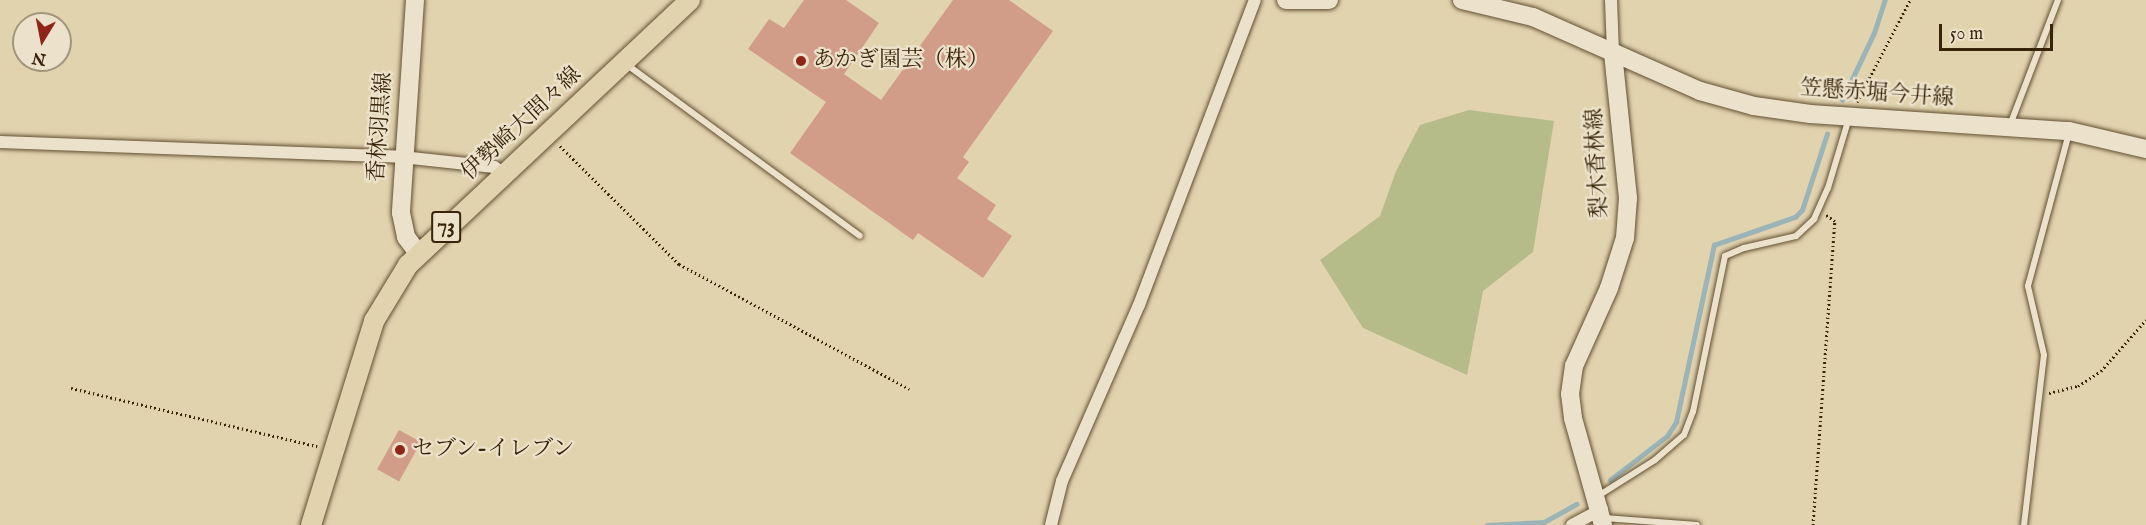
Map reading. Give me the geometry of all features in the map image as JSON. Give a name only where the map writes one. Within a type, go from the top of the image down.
[{"type":"main road","name":"香林羽黒線","points":[[415,0],[402,157],[400,213],[406,237],[418,253]]},
{"type":"main road","name":"伊勢崎大間々線","points":[[311,525],[374,321],[397,280],[418,253],[506,175],[623,61],[690,0]]},
{"type":"main road","points":[[1286,0],[1329,0]]},
{"type":"main road","points":[[1462,0],[1533,17],[1613,52]]},
{"type":"main road","name":"笠懸赤堀今井線","points":[[1613,52],[1722,98],[1774,110],[2010,129],[2069,131],[2146,149]]},
{"type":"main road","name":"梨木香林線","points":[[1602,512],[1573,418],[1570,388],[1574,366],[1609,288],[1625,238],[1628,198],[1613,52]]},
{"type":"street","points":[[1051,525],[1062,481],[1147,284],[1255,0]]},
{"type":"street","points":[[1611,0],[1613,52]]},
{"type":"street","points":[[0,142],[402,157],[494,166],[506,175]]},
{"type":"street","points":[[1572,525],[1602,512]]},
{"type":"lane","points":[[2010,129],[2012,114],[2058,0]]},
{"type":"lane","points":[[623,61],[639,77],[860,236]]},
{"type":"lane","points":[[1602,512],[1670,450],[1690,424],[1725,256],[1744,248],[1796,236],[1819,212],[1850,116]]},
{"type":"lane","points":[[2024,525],[2044,355],[2028,286],[2069,131]]},
{"type":"lane","points":[[1602,512],[1697,525]]},
{"type":"path","points":[[1850,116],[1910,0]]},
{"type":"path","points":[[548,134],[679,264],[909,389]]},
{"type":"path","points":[[1813,525],[1835,221],[1819,212]]},
{"type":"path","points":[[2038,394],[2067,390],[2089,380],[2116,356],[2146,320]]},
{"type":"path","points":[[71,388],[218,420],[335,450]]},
{"type":"green space","points":[[1469,110],[1554,121],[1533,252],[1483,291],[1467,375],[1363,328],[1320,260],[1380,216],[1396,171],[1420,125]]},
{"type":"building","points":[[804,0],[846,0],[879,23],[844,74],[881,100],[953,0],[1009,0],[1053,31],[963,157],[969,162],[957,178],[996,205],[987,219],[1012,236],[983,278],[918,233],[913,240],[790,153],[826,102],[748,49],[769,19],[784,28]]},
{"type":"building","points":[[399,430],[421,442],[399,481],[377,469]]},
{"type":"waterway","points":[[1842,100],[1874,33],[1885,0]]},
{"type":"waterway","points":[[1610,480],[1667,436],[1676,422],[1714,245],[1795,217],[1802,210],[1827,134]]},
{"type":"waterway","points":[[1487,525],[1544,522],[1576,504]]},
{"type":"place","name":"あかぎ園芸（株）","points":[[801,61]]},
{"type":"place","name":"セブン-イレブン","points":[[400,450]]}]
